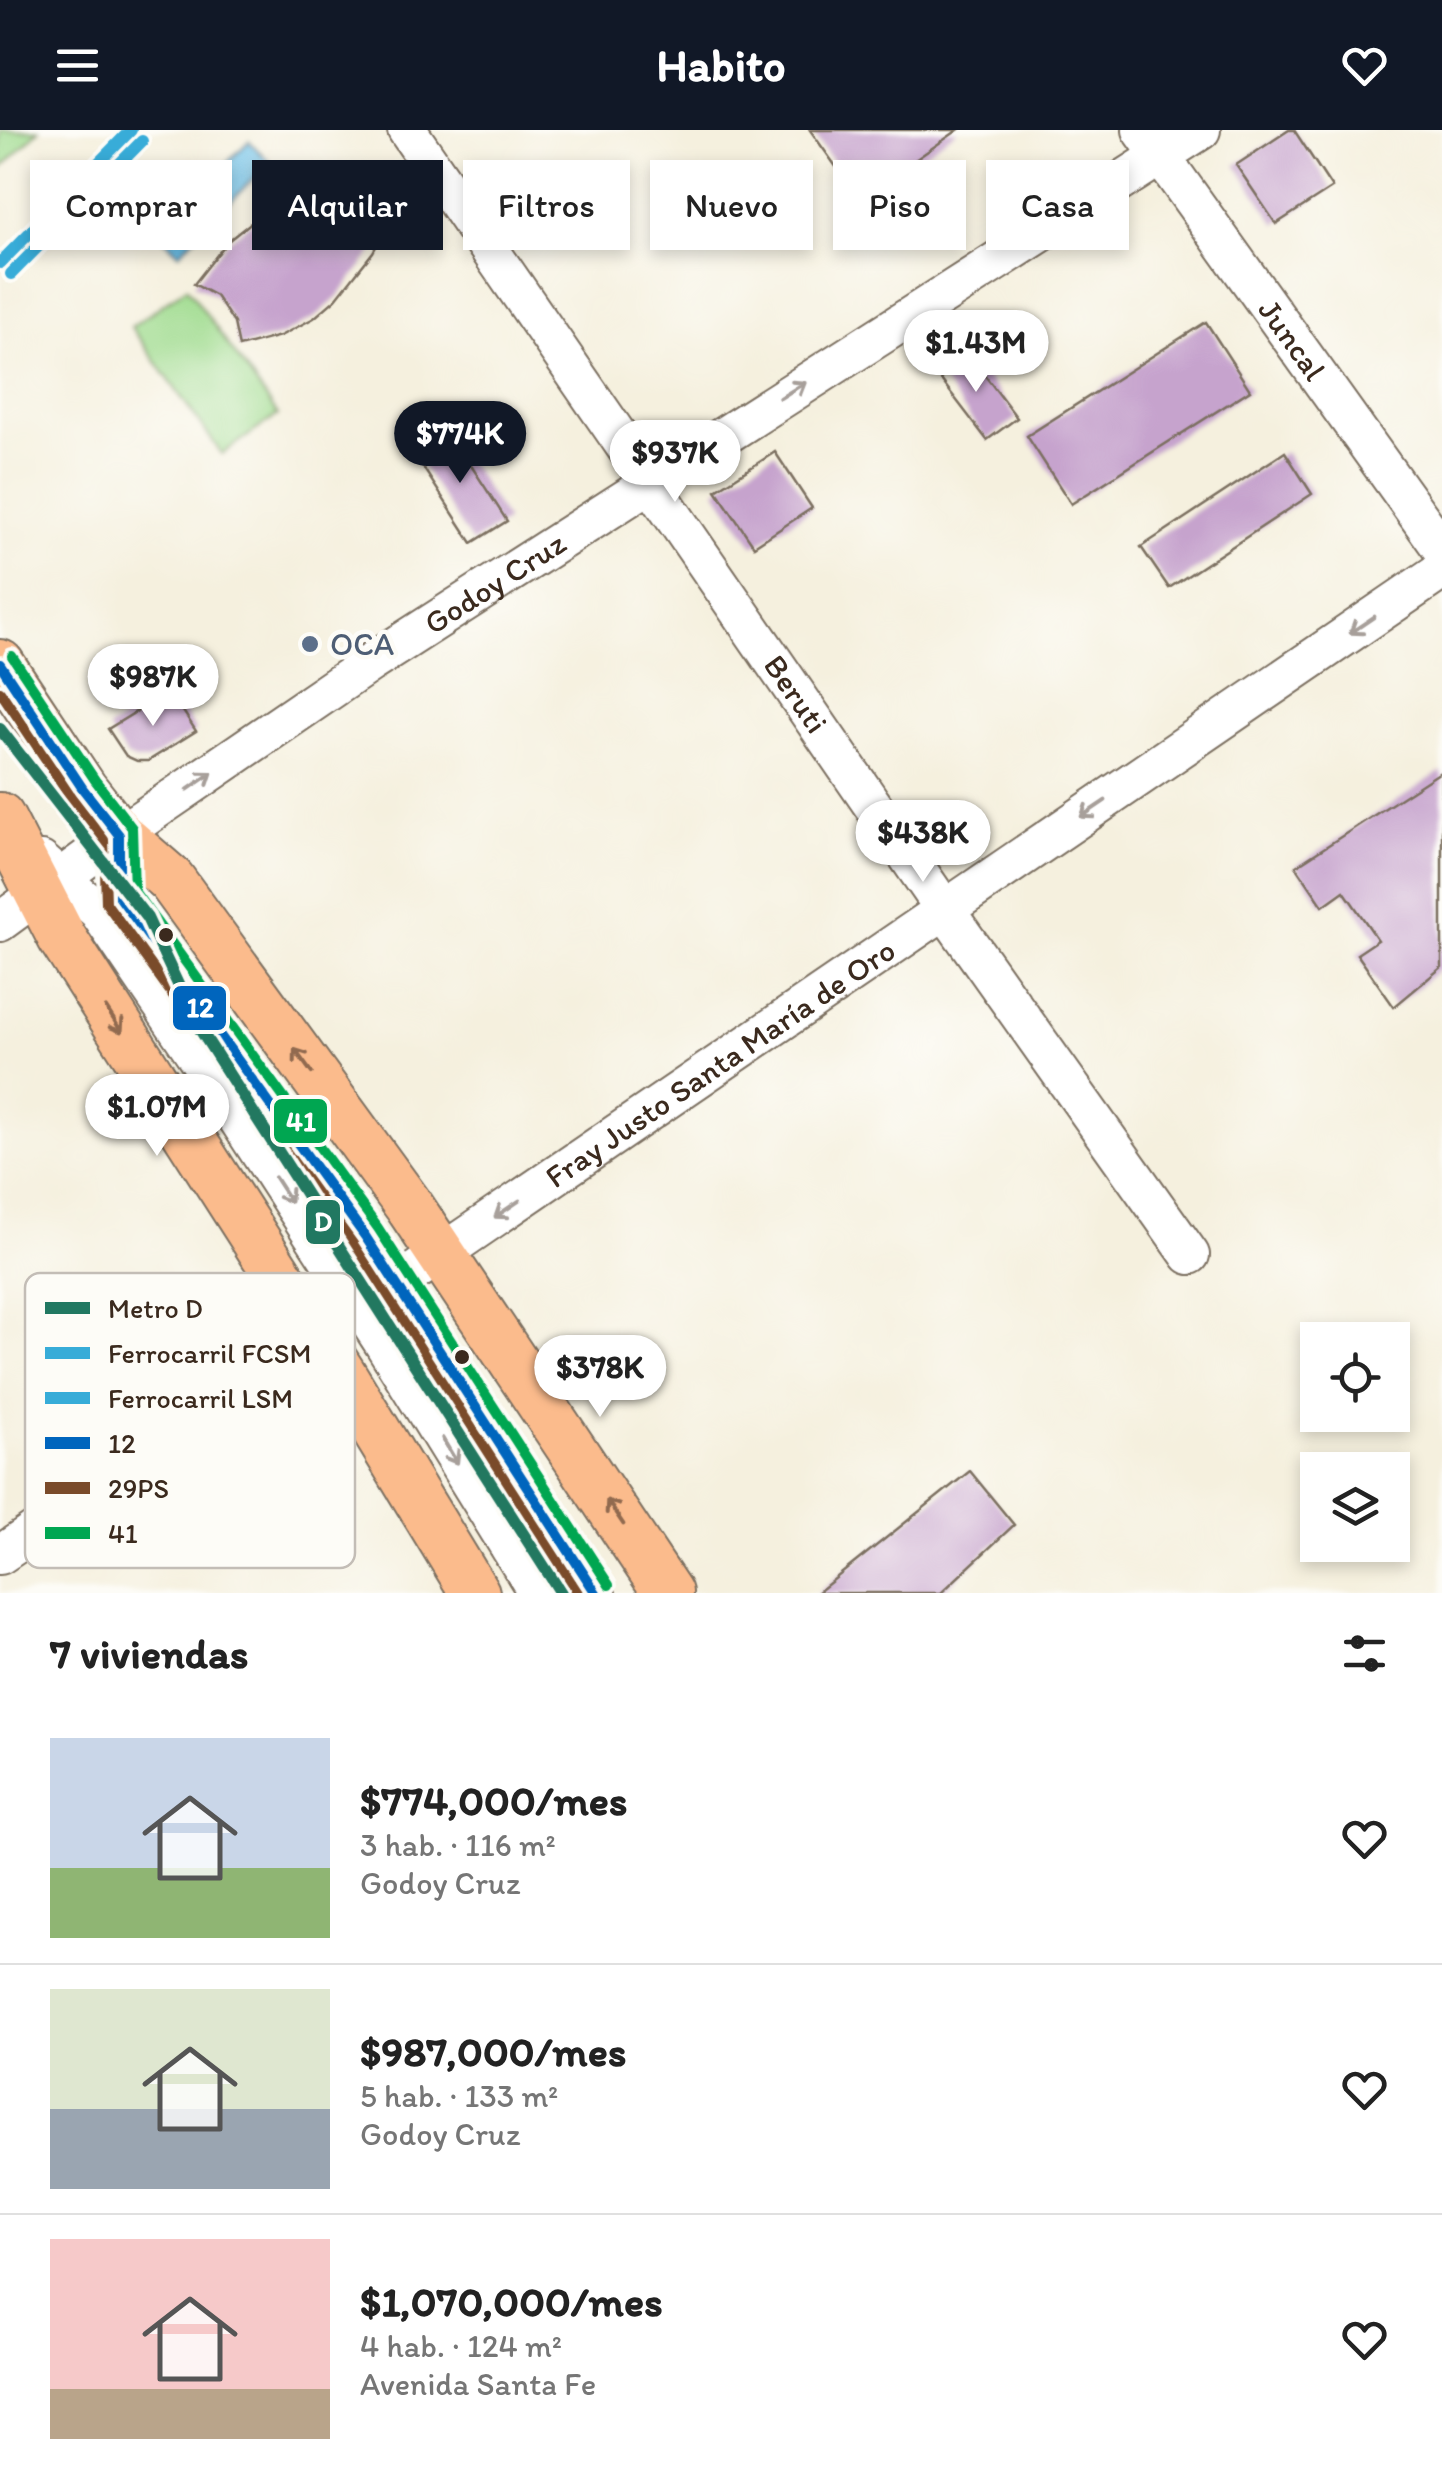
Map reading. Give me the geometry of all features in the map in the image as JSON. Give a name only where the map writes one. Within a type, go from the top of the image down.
[{"type":"main road","points":[[0,664],[82,789],[119,835],[171,880],[442,1254],[668,1593]]},
{"type":"main road","points":[[6,827],[50,885],[62,938],[277,1273]]},
{"type":"main road","points":[[355,1397],[475,1593]]},
{"type":"street","name":"Beruti","points":[[406,130],[945,910],[1190,1255]]},
{"type":"street","name":"Godoy Cruz","points":[[0,922],[119,835],[370,663],[1152,143],[1201,130]]},
{"type":"street","name":"Juncal","points":[[1152,143],[1442,549]]},
{"type":"street","name":"Fray Justo Santa María de Oro","points":[[355,1313],[1442,570]]},
{"type":"street","points":[[119,835],[119,896],[366,1236],[596,1593]]},
{"type":"street","points":[[50,885],[98,911],[338,1273]]},
{"type":"street","points":[[355,1300],[538,1593]]},
{"type":"street","name":"Fray Justo Santa María de Oro","points":[[0,1555],[25,1538]]},
{"type":"green space","points":[[0,130],[39,130],[0,170]]},
{"type":"green space","points":[[187,287],[278,415],[222,454],[131,327]]},
{"type":"water","points":[[249,141],[268,160],[252,160],[252,180],[232,200],[232,160]]},
{"type":"building","points":[[810,130],[958,130],[915,160],[833,162]]},
{"type":"building","points":[[1294,130],[1332,188],[1276,224],[1236,165]]},
{"type":"building","points":[[252,222],[252,250],[374,250],[336,299],[314,318],[280,336],[239,347],[234,323],[216,296],[194,284],[221,250],[232,250],[232,238]]},
{"type":"building","points":[[1206,322],[1250,390],[1071,504],[1027,436]]},
{"type":"building","points":[[965,349],[1017,418],[987,440],[935,372]]},
{"type":"building","points":[[448,430],[507,521],[472,543],[413,452]]},
{"type":"building","points":[[775,452],[812,508],[754,546],[716,490]]},
{"type":"building","points":[[1285,452],[1312,494],[1169,588],[1141,547]]},
{"type":"building","points":[[170,691],[196,731],[148,761],[126,756],[108,729]]},
{"type":"building","points":[[1442,771],[1442,967],[1394,1007],[1357,954],[1378,940],[1344,891],[1323,906],[1296,866]]},
{"type":"building","points":[[970,1471],[1014,1525],[941,1593],[817,1593]]},
{"type":"metro line","name":"D","points":[[0,729],[147,918],[196,1023],[561,1593]]},
{"type":"rail line","name":"FCSM","points":[[0,263],[131,130]]},
{"type":"rail line","name":"LSM","points":[[11,274],[142,141]]},
{"type":"transit line","name":"41","points":[[12,656],[132,828],[134,891],[378,1228],[609,1585]]},
{"type":"transit line","name":"12","points":[[0,664],[83,789],[119,835],[119,896],[365,1236],[596,1593]]},
{"type":"transit line","name":"29PS","points":[[0,691],[104,840],[106,903],[353,1244],[578,1593]]},
{"type":"place","name":"OCA","points":[[310,644]]}]
